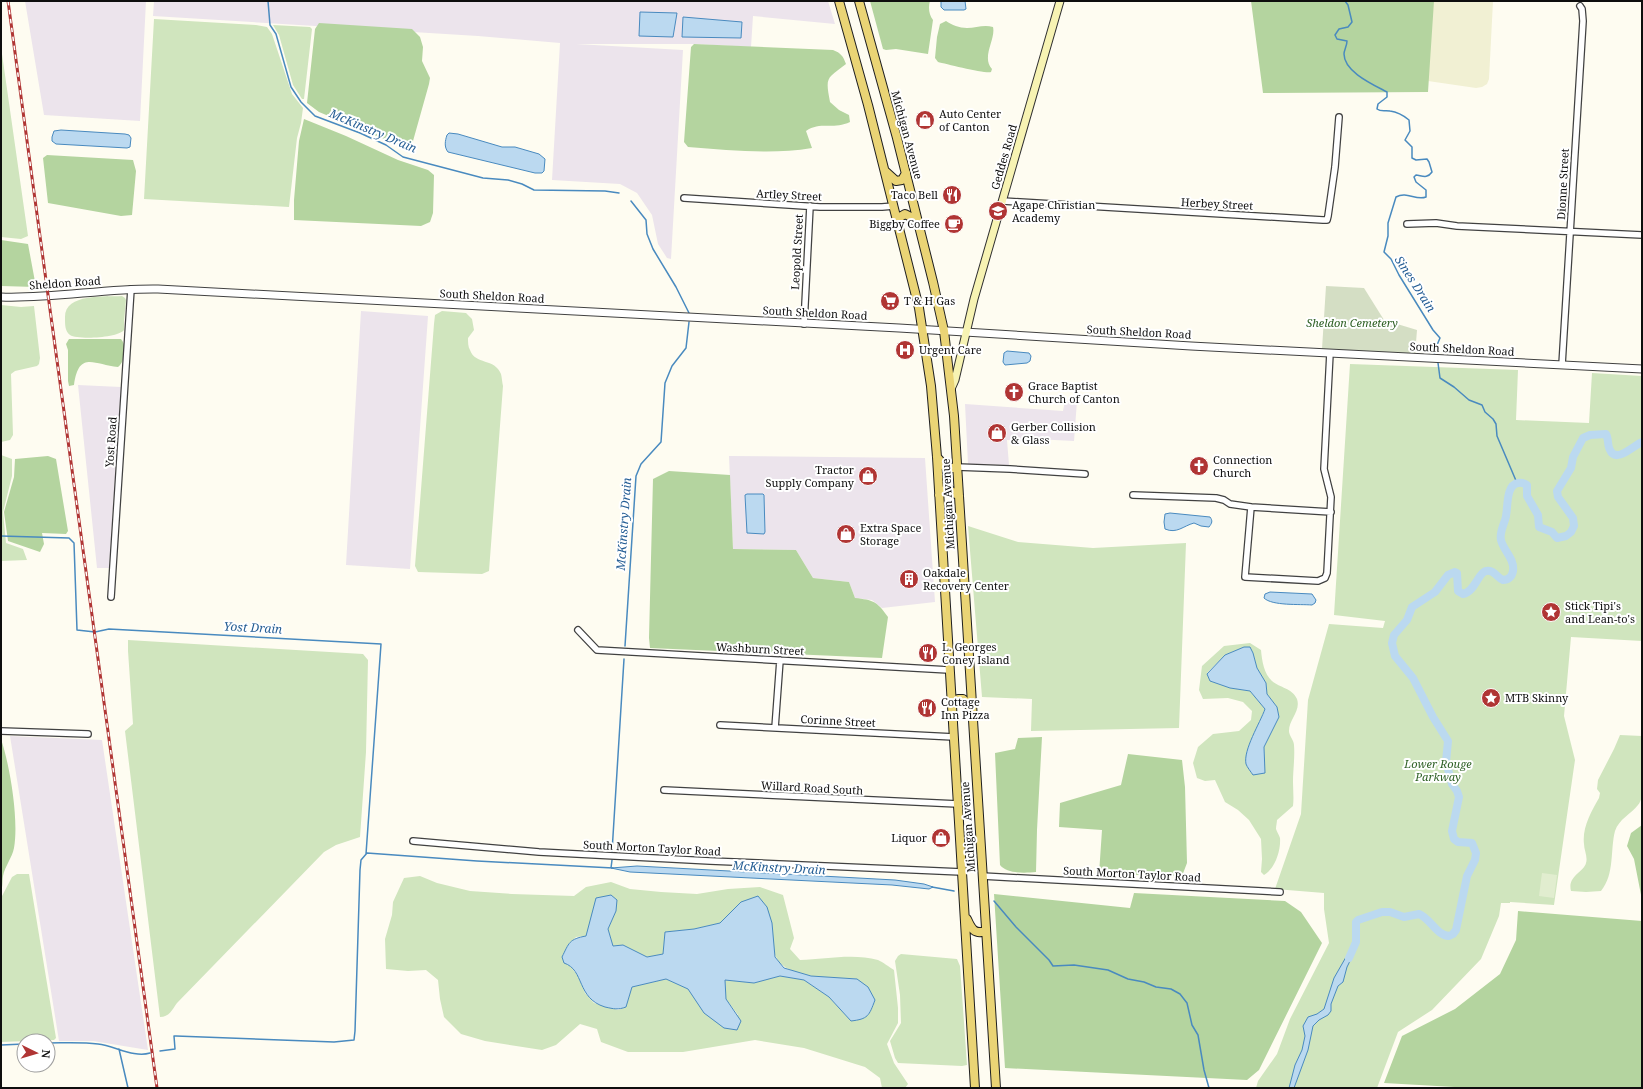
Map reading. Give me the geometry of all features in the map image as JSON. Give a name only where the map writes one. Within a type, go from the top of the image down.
[{"type":"main road","name":"Michigan Avenue","points":[[839,1],[912,277],[923,330],[930,380],[937,457],[975,1088]]},
{"type":"main road","name":"Michigan Avenue","points":[[859,1],[906,173],[934,282],[944,331],[951,389],[959,496],[996,1088]]},
{"type":"main road","name":"Geddes Road","points":[[951,389],[955,380],[966,333],[1060,1]]},
{"type":"main road","points":[[884,170],[896,181],[902,180],[906,173]]},
{"type":"main road","points":[[898,221],[900,217],[905,214],[910,216],[919,224]]},
{"type":"main road","points":[[937,457],[947,469],[957,467]]},
{"type":"main road","points":[[939,495],[948,489],[959,496]]},
{"type":"main road","points":[[952,702],[958,699],[963,699],[972,709]]},
{"type":"main road","points":[[965,914],[973,930],[978,933],[986,931]]},
{"type":"street","name":"Dionne Street","points":[[1562,365],[1583,21],[1582,9],[1580,6]]},
{"type":"street","name":"Herbey Street","points":[[1003,201],[1327,220],[1335,167],[1340,117]]},
{"type":"street","name":"Artley Street","points":[[684,198],[810,206],[894,206]]},
{"type":"street","name":"Leopold Street","points":[[804,324],[810,206]]},
{"type":"street","points":[[1407,224],[1436,223],[1457,226],[1642,235]]},
{"type":"street","name":"South Sheldon Road","points":[[131,289],[157,289],[1642,369]]},
{"type":"street","name":"Sheldon Road","points":[[1,297],[24,297],[131,289]]},
{"type":"street","name":"Yost Road","points":[[111,597],[131,289]]},
{"type":"street","points":[[1251,507],[1245,577],[1318,581],[1325,578],[1327,573],[1331,512],[1331,497],[1324,469],[1330,353]]},
{"type":"street","points":[[957,467],[1085,474]]},
{"type":"street","points":[[1133,495],[1216,498],[1224,500],[1230,504],[1251,507],[1331,512]]},
{"type":"street","name":"Washburn Street","points":[[578,630],[597,650],[949,670]]},
{"type":"street","points":[[775,728],[780,660]]},
{"type":"street","name":"Corinne Street","points":[[720,725],[954,736]]},
{"type":"street","points":[[1,731],[88,734]]},
{"type":"street","name":"Willard Road South","points":[[664,790],[958,804]]},
{"type":"street","name":"South Morton Taylor Road","points":[[413,841],[539,852],[679,860],[962,872]]},
{"type":"street","name":"South Morton Taylor Road","points":[[982,876],[1280,892]]},
{"type":"shaded area","points":[[25,1],[146,1],[140,121],[44,115]]},
{"type":"shaded area","points":[[154,1],[828,1],[835,24],[753,16],[751,47],[695,44],[576,44],[683,50],[671,259],[667,258],[658,244],[652,215],[637,193],[620,184],[552,180],[560,43],[478,36],[153,16]]},
{"type":"shaded area","points":[[361,311],[428,316],[410,569],[346,565]]},
{"type":"shaded area","points":[[78,385],[121,387],[109,568],[97,568]]},
{"type":"shaded area","points":[[1065,401],[1077,401],[1074,441],[1035,439],[1034,442],[1007,440],[1009,465],[968,464],[965,404],[1063,411]]},
{"type":"shaded area","points":[[729,456],[925,458],[935,602],[882,608],[872,600],[855,598],[849,582],[813,578],[796,550],[733,549]]},
{"type":"shaded area","points":[[10,736],[102,740],[148,1050],[93,1041],[59,1041]]},
{"type":"green space","points":[[870,1],[930,1],[929,11],[933,20],[928,54],[896,49],[883,49]]},
{"type":"green space","points":[[1251,1],[1434,1],[1428,92],[1263,93]]},
{"type":"green space","points":[[1428,1],[1493,1],[1489,79],[1487,84],[1476,88],[1428,81]]},
{"type":"green space","points":[[154,19],[256,25],[267,27],[272,34],[292,94],[303,108],[297,138],[289,207],[144,199]]},
{"type":"green space","points":[[946,21],[964,28],[986,26],[993,27],[993,37],[988,54],[989,64],[992,69],[991,72],[938,62],[935,58],[937,37],[940,24]]},
{"type":"green space","points":[[319,23],[412,29],[420,37],[423,47],[422,61],[430,78],[413,141],[408,149],[319,112],[307,103],[315,29]]},
{"type":"green space","points":[[273,25],[310,27],[312,29],[304,99],[302,99],[293,85],[279,35]]},
{"type":"green space","points":[[694,44],[836,51],[841,55],[846,64],[829,79],[828,87],[830,102],[839,110],[849,115],[850,122],[838,125],[816,126],[806,131],[812,148],[766,152],[688,147],[684,142],[691,47]]},
{"type":"green space","points":[[1,47],[28,236],[21,239],[1,237]]},
{"type":"green space","points":[[304,119],[346,136],[398,160],[428,170],[434,175],[433,213],[430,222],[421,226],[294,220],[294,200],[299,141]]},
{"type":"green space","points":[[47,155],[133,160],[136,171],[132,215],[121,216],[48,203],[43,158]]},
{"type":"green space","points":[[1,240],[28,244],[36,287],[1,286]]},
{"type":"green space","name":"Sheldon Cemetery","points":[[1326,286],[1364,288],[1384,320],[1417,330],[1415,355],[1322,349]]},
{"type":"green space","points":[[122,296],[126,300],[124,330],[120,333],[89,338],[74,337],[67,332],[65,325],[66,310],[71,304],[78,300],[87,298]]},
{"type":"green space","points":[[1,305],[21,307],[34,306],[40,358],[37,366],[15,371],[11,374],[13,435],[10,440],[1,442]]},
{"type":"green space","points":[[442,311],[466,313],[472,319],[474,330],[468,338],[469,349],[476,358],[490,363],[498,369],[501,374],[503,386],[489,571],[482,574],[418,572],[415,566],[434,324],[435,315]]},
{"type":"green space","points":[[69,339],[121,339],[125,349],[124,358],[118,367],[89,362],[84,363],[76,374],[74,385],[69,386],[68,350],[66,344]]},
{"type":"green space","name":"Lower Rouge Parkway","points":[[1350,364],[1518,370],[1516,420],[1589,423],[1592,373],[1642,376],[1642,641],[1571,637],[1564,716],[1575,760],[1554,905],[1510,902],[1501,903],[1499,916],[1481,959],[1432,1010],[1398,1032],[1377,1088],[1256,1088],[1258,1081],[1277,1054],[1290,1019],[1329,943],[1324,909],[1324,893],[1275,889],[1301,814],[1308,700],[1329,624],[1383,628],[1385,621],[1334,615]]},
{"type":"green space","points":[[1,455],[12,459],[12,476],[3,512],[6,543],[23,549],[27,560],[1,561]]},
{"type":"green space","points":[[48,456],[56,459],[68,531],[66,534],[42,533],[44,544],[40,552],[8,541],[4,512],[14,477],[15,459]]},
{"type":"green space","points":[[669,471],[730,475],[733,549],[796,550],[813,578],[849,582],[855,598],[877,604],[888,617],[882,658],[650,648],[653,479]]},
{"type":"green space","points":[[968,526],[1018,542],[1093,548],[1186,543],[1179,728],[1031,731],[1032,699],[982,697]]},
{"type":"green space","points":[[128,640],[363,654],[368,660],[366,752],[360,837],[336,845],[324,852],[177,1003],[170,1013],[163,1017],[160,1017],[125,731],[133,724]]},
{"type":"green space","points":[[1250,643],[1261,650],[1264,667],[1269,678],[1295,695],[1298,703],[1289,731],[1294,743],[1293,806],[1277,820],[1276,829],[1280,838],[1278,853],[1274,864],[1264,875],[1261,872],[1261,839],[1249,820],[1238,810],[1225,802],[1215,780],[1205,781],[1197,778],[1193,763],[1198,747],[1213,734],[1239,731],[1251,720],[1252,711],[1243,702],[1228,698],[1203,699],[1199,690],[1202,666],[1224,646]],"holes":[[[1244,647],[1253,653],[1257,668],[1266,683],[1267,694],[1277,707],[1279,717],[1264,747],[1265,764],[1250,743],[1265,709],[1250,691],[1230,688],[1210,681],[1207,673],[1225,655]]]},
{"type":"green space","points":[[1620,735],[1642,736],[1642,797],[1639,804],[1619,823],[1615,831],[1610,870],[1601,891],[1571,891],[1570,886],[1573,878],[1585,866],[1586,863],[1587,858],[1584,844],[1584,832],[1590,814],[1599,798],[1600,793],[1597,789],[1598,780]]},
{"type":"green space","points":[[1042,737],[1036,872],[1022,873],[1007,870],[1000,865],[995,753],[1015,749],[1018,738]]},
{"type":"green space","points":[[1,739],[8,763],[13,793],[15,836],[14,848],[4,872],[1,891]]},
{"type":"green space","points":[[1128,754],[1182,760],[1185,787],[1187,863],[1182,876],[1099,874],[1102,830],[1059,827],[1060,803],[1121,785]]},
{"type":"green space","points":[[1642,825],[1642,900],[1634,859],[1627,846],[1631,833]]},
{"type":"green space","points":[[1542,873],[1557,875],[1554,898],[1539,896]]},
{"type":"green space","points":[[17,874],[29,874],[55,1033],[16,1033],[16,1041],[1,1042],[1,898],[12,877]]},
{"type":"green space","points":[[420,876],[437,883],[470,891],[512,894],[574,896],[586,887],[611,882],[630,889],[697,894],[728,889],[760,887],[783,895],[794,938],[790,949],[800,960],[839,957],[869,958],[878,960],[894,970],[898,1023],[887,1044],[894,1063],[908,1084],[905,1088],[882,1088],[880,1078],[865,1067],[804,1048],[755,1040],[683,1052],[628,1052],[601,1042],[597,1029],[580,1024],[556,1045],[542,1050],[485,1041],[461,1034],[444,1017],[438,980],[426,970],[408,971],[386,969],[385,939],[392,915],[393,902],[404,878]],"holes":[[[741,902],[772,923],[773,946],[776,957],[790,970],[812,976],[857,979],[851,1021],[829,997],[804,980],[780,976],[754,983],[725,980],[726,999],[738,1015],[704,1013],[688,989],[666,979],[632,987],[626,1007],[618,1010],[594,1003],[585,993],[578,976],[570,966],[569,944],[576,937],[586,936],[616,911],[608,929],[613,946],[623,945],[647,957],[663,954],[665,932],[694,929],[720,923]]]},
{"type":"green space","points":[[1134,893],[1285,901],[1301,912],[1322,943],[1259,1070],[1247,1080],[1005,1068],[994,894],[1130,908]]},
{"type":"green space","points":[[1518,911],[1642,921],[1642,1088],[1472,1088],[1384,1083],[1402,1036],[1455,1009],[1500,974],[1516,940]]},
{"type":"green space","points":[[901,954],[957,959],[960,966],[967,1065],[898,1063],[895,1058],[890,1041],[901,1023],[900,995],[895,961]]},
{"type":"water","points":[[941,1],[965,1],[966,9],[944,10],[941,7]]},
{"type":"water","points":[[640,12],[677,13],[673,37],[639,36]]},
{"type":"water","points":[[683,17],[742,22],[741,38],[682,37]]},
{"type":"water","points":[[61,130],[125,134],[129,135],[131,138],[130,147],[56,144],[52,141],[54,131]]},
{"type":"water","points":[[449,133],[458,134],[502,147],[515,147],[539,154],[545,159],[544,171],[542,173],[535,173],[448,152],[445,144]]},
{"type":"water","points":[[1007,351],[1029,353],[1031,356],[1030,361],[1027,363],[1005,365],[1003,362],[1004,353]]},
{"type":"water","points":[[745,495],[764,495],[764,534],[747,533]]},
{"type":"water","points":[[1170,513],[1210,517],[1212,522],[1209,527],[1194,523],[1173,531],[1165,529],[1165,514]]},
{"type":"water","points":[[1270,592],[1312,594],[1316,600],[1312,605],[1273,602],[1264,598],[1265,594]]},
{"type":"water","points":[[1244,647],[1250,647],[1253,653],[1257,668],[1266,683],[1267,694],[1277,707],[1279,717],[1264,747],[1265,773],[1253,775],[1246,764],[1247,751],[1265,709],[1250,691],[1230,688],[1210,681],[1207,674],[1225,655]]},
{"type":"water","points":[[637,866],[895,880],[924,884],[933,887],[929,889],[892,885],[630,872],[611,868]]},
{"type":"water","points":[[611,895],[617,900],[616,911],[608,929],[613,946],[623,945],[647,957],[663,954],[665,932],[694,929],[720,923],[741,902],[758,896],[767,907],[772,923],[775,957],[784,968],[811,976],[857,979],[868,987],[875,1000],[871,1010],[864,1018],[851,1021],[829,997],[804,980],[780,976],[754,983],[725,980],[726,999],[741,1021],[737,1030],[724,1028],[704,1013],[688,989],[666,979],[632,987],[626,1007],[616,1009],[605,1007],[596,1003],[589,997],[575,972],[571,967],[564,963],[562,957],[570,942],[586,936],[596,898]]},
{"type":"water","points":[[1354,949],[1343,982],[1338,986],[1331,1004],[1331,1011],[1313,1026],[1308,1050],[1294,1088],[1289,1088],[1295,1065],[1302,1050],[1305,1036],[1303,1026],[1308,1017],[1317,1014],[1324,1009],[1334,978],[1346,957]]},
{"type":"waterway","name":"McKinstry Drain","points":[[268,1],[270,25],[276,34],[291,87],[301,102],[315,116],[360,133],[386,145],[403,157],[483,178],[508,180],[522,184],[534,190],[605,191],[619,193]]},
{"type":"waterway","name":"Sines Drain","points":[[1345,1],[1348,5],[1352,22],[1348,27],[1339,29],[1335,35],[1337,39],[1347,41],[1344,52],[1345,61],[1354,72],[1368,82],[1387,92],[1387,97],[1378,104],[1377,109],[1396,112],[1409,120],[1410,131],[1405,140],[1412,147],[1412,158],[1416,160],[1427,159],[1432,172],[1427,176],[1416,175],[1414,177],[1416,182],[1426,190],[1426,197],[1419,198],[1408,195],[1400,195],[1396,197],[1388,223],[1388,236],[1384,252],[1391,259],[1399,275],[1433,330],[1440,338],[1434,352],[1435,355]]},
{"type":"waterway","name":"McKinstry Drain","points":[[631,201],[646,220],[647,234],[653,249],[676,287],[689,313]]},
{"type":"waterway","name":"McKinstry Drain","points":[[625,646],[636,476],[641,464],[661,442],[665,383],[672,366],[686,348],[689,322]]},
{"type":"waterway","name":"Sines Drain","points":[[1438,363],[1440,378],[1454,387],[1469,400],[1482,405],[1485,412],[1493,419],[1496,424],[1497,436],[1517,483]]},
{"type":"waterway","points":[[1349,958],[1356,942],[1356,922],[1382,912],[1390,912],[1404,917],[1419,914],[1427,919],[1444,935],[1449,936],[1453,934],[1456,930],[1467,876],[1475,860],[1476,853],[1472,843],[1458,842],[1454,839],[1452,831],[1459,797],[1452,784],[1446,762],[1448,741],[1433,717],[1413,678],[1395,656],[1392,643],[1394,635],[1407,620],[1412,607],[1435,592],[1448,575],[1455,572],[1457,573],[1458,591],[1463,594],[1468,592],[1480,576],[1486,571],[1492,572],[1503,580],[1508,579],[1511,576],[1513,571],[1512,562],[1502,544],[1501,531],[1506,516],[1509,492],[1514,485],[1518,483],[1524,483],[1527,485],[1527,496],[1538,515],[1539,527],[1552,532],[1557,538],[1566,536],[1571,532],[1574,526],[1573,518],[1558,497],[1557,491],[1571,468],[1573,457],[1583,438],[1590,435],[1606,434],[1610,450],[1616,455],[1621,454],[1642,442]]},
{"type":"waterway","name":"Yost Drain","points":[[1,536],[69,538],[74,543],[77,630],[95,632],[109,629],[381,644],[366,854]]},
{"type":"waterway","name":"McKinstry Drain","points":[[612,852],[624,659]]},
{"type":"waterway","points":[[160,1051],[175,1049],[174,1036],[334,1042],[354,1040],[360,870],[361,860],[367,853],[477,861],[613,868]]},
{"type":"waterway","name":"McKinstry Drain","points":[[611,868],[612,860]]},
{"type":"waterway","name":"McKinstry Drain","points":[[932,887],[954,891]]},
{"type":"waterway","name":"McKinstry Drain","points":[[994,901],[1053,966],[1074,965],[1108,970],[1128,979],[1144,982],[1156,987],[1171,989],[1180,994],[1187,1003],[1192,1025],[1198,1035],[1204,1070],[1209,1088]]},
{"type":"waterway","points":[[56,1043],[92,1043],[131,1053],[150,1053]]},
{"type":"waterway","points":[[1,1045],[16,1044]]},
{"type":"waterway","points":[[119,1049],[128,1088]]},
{"type":"railway","points":[[8,1],[157,1088]]},
{"type":"place","name":"Auto Center of Canton","points":[[925,120]]},
{"type":"place","name":"Taco Bell","points":[[952,195]]},
{"type":"place","name":"Agape Christian Academy","points":[[998,211]]},
{"type":"place","name":"Biggby Coffee","points":[[954,224]]},
{"type":"place","name":"T & H Gas","points":[[890,301]]},
{"type":"place","name":"Urgent Care","points":[[905,350]]},
{"type":"place","name":"Grace Baptist Church of Canton","points":[[1014,392]]},
{"type":"place","name":"Gerber Collision & Glass","points":[[997,433]]},
{"type":"place","name":"Connection Church","points":[[1199,466]]},
{"type":"place","name":"Tractor Supply Company","points":[[868,476]]},
{"type":"place","name":"Extra Space Storage","points":[[846,534]]},
{"type":"place","name":"Oakdale Recovery Center","points":[[909,579]]},
{"type":"place","name":"Stick Tipi's and Lean-to's","points":[[1551,612]]},
{"type":"place","name":"L. Georges Coney Island","points":[[928,653]]},
{"type":"place","name":"MTB Skinny","points":[[1491,698]]},
{"type":"place","name":"Cottage Inn Pizza","points":[[927,708]]},
{"type":"place","name":"Liquor","points":[[941,838]]}]
